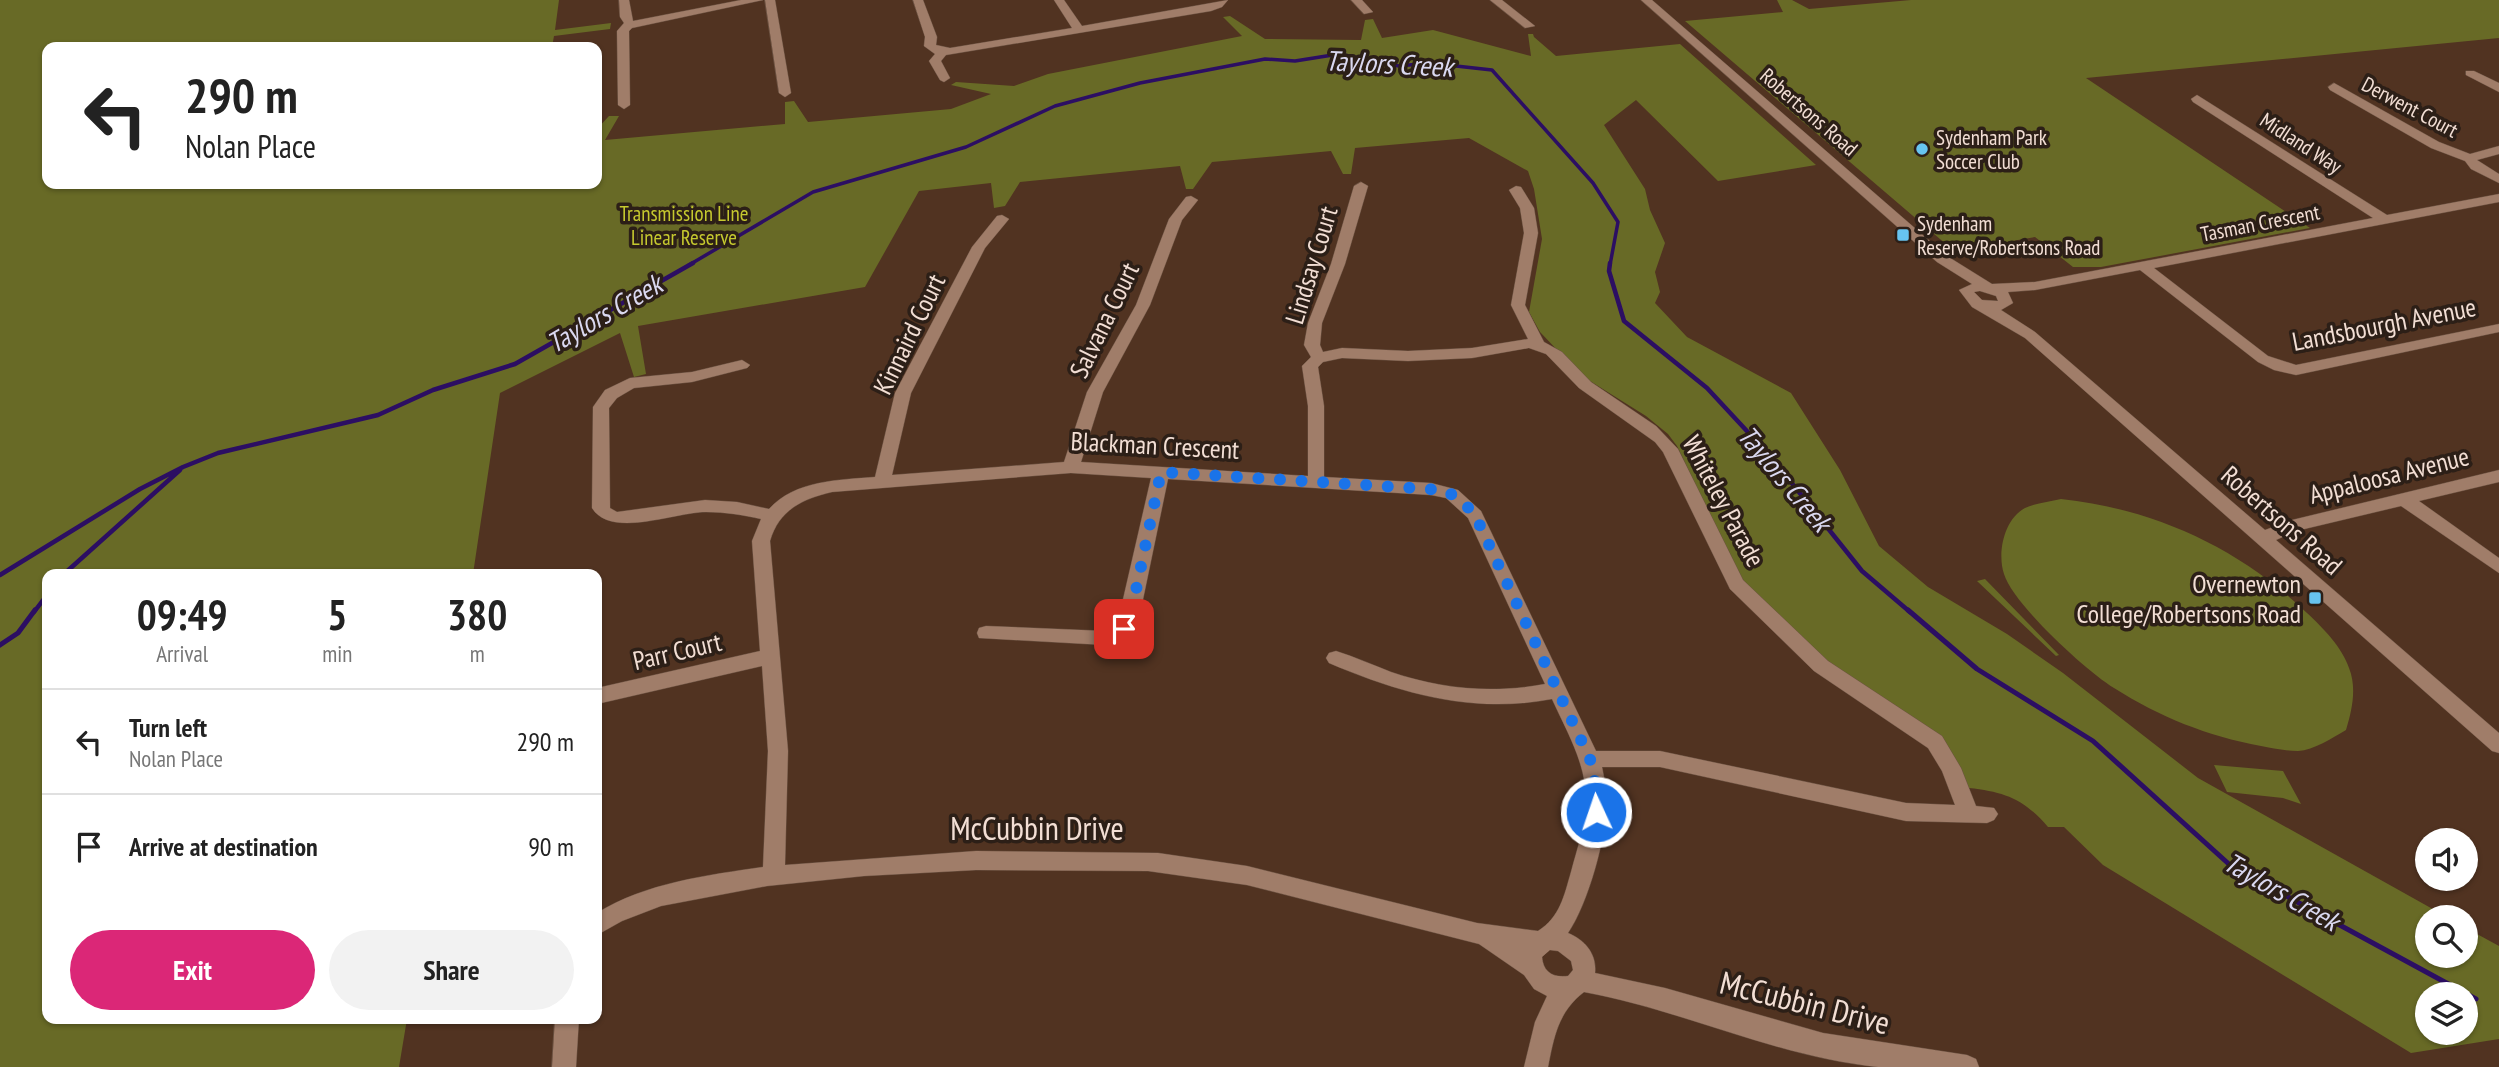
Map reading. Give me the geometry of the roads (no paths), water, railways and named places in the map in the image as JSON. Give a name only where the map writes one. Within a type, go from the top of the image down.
[{"type":"street","points":[[624,0],[625,17],[630,24]]},
{"type":"street","points":[[624,105],[624,31],[630,24],[758,0]]},
{"type":"street","points":[[770,0],[785,93]]},
{"type":"street","points":[[918,0],[931,37],[930,46],[943,50],[1211,8],[1220,1]]},
{"type":"street","points":[[1059,0],[1079,29]]},
{"type":"street","points":[[1356,0],[1368,12]]},
{"type":"street","points":[[1495,0],[1529,26]]},
{"type":"street","name":"Robertsons Road","points":[[1646,0],[1942,259],[2002,293],[2030,335]]},
{"type":"street","points":[[943,50],[936,64],[944,78]]},
{"type":"street","points":[[2470,72],[2499,88]]},
{"type":"street","name":"Derwent Court","points":[[2334,87],[2435,145],[2469,158],[2476,166],[2499,179]]},
{"type":"street","name":"Midland Way","points":[[2197,99],[2385,220]]},
{"type":"street","points":[[2469,158],[2499,150]]},
{"type":"street","name":"Lindsay Court","points":[[1319,357],[1312,345],[1315,323],[1338,264],[1361,186]]},
{"type":"street","points":[[1516,190],[1527,208],[1531,225],[1518,304],[1538,345]]},
{"type":"street","name":"Tasman Crescent","points":[[1966,290],[2035,286],[2497,198]]},
{"type":"street","name":"Salvana Court","points":[[1071,467],[1095,392],[1143,305],[1176,219],[1191,200]]},
{"type":"street","name":"Kinnaird Court","points":[[883,480],[904,393],[979,247],[1002,219]]},
{"type":"street","name":"Robertsons Road","points":[[1942,259],[1970,299],[2030,335],[2499,745]]},
{"type":"street","name":"Landsbourgh Avenue","points":[[2144,267],[2263,359],[2279,367],[2296,370],[2499,328]]},
{"type":"street","name":"Tasman Crescent","points":[[1986,307],[1998,307],[2035,286]]},
{"type":"street","points":[[1316,482],[1316,406],[1310,366],[1319,357],[1336,353],[1398,356],[1476,353],[1528,344],[1538,345]]},
{"type":"street","name":"Whiteley Parade","points":[[1538,345],[1554,352],[1584,384],[1635,415],[1660,436],[1670,449],[1736,584],[1822,666],[1935,742],[1978,814],[1906,812],[1660,759],[1590,759]]},
{"type":"street","points":[[742,365],[692,377],[630,383],[607,396],[600,407],[601,508],[605,514],[616,518],[705,506],[737,508],[770,515],[761,541],[768,657],[778,751],[774,875]]},
{"type":"street","name":"Blackman Crescent","points":[[770,515],[796,497],[813,490],[883,480],[1071,467],[1444,490],[1468,506],[1475,515],[1590,759],[1595,783],[1596,812],[1572,909],[1580,970]]},
{"type":"street","points":[[986,633],[1105,638],[1122,631],[1132,609],[1161,472]]},
{"type":"street","name":"Appaloosa Avenue","points":[[2258,534],[2499,476]]},
{"type":"street","points":[[2408,498],[2499,567]]},
{"type":"street","name":"Parr Court","points":[[602,695],[768,657]]},
{"type":"street","points":[[1336,658],[1404,685],[1457,698],[1505,699],[1556,690]]},
{"type":"street","name":"McCubbin Drive","points":[[602,922],[624,908],[646,901],[774,875],[939,860],[1049,859],[1168,863],[1289,883],[1478,933],[1543,941],[1561,939],[1580,970],[1631,988],[1805,1040],[1874,1055],[1967,1067]]},
{"type":"street","name":"Blackman Crescent","points":[[1543,941],[1555,933],[1572,909]]},
{"type":"street","name":"McCubbin Drive","points":[[1478,933],[1507,948],[1550,987],[1566,988],[1580,970]]},
{"type":"street","points":[[1543,941],[1531,952],[1533,972],[1541,990],[1544,1031]]},
{"type":"street","points":[[1536,1067],[1553,1006],[1580,970]]},
{"type":"street","points":[[564,1067],[567,1024]]},
{"type":"waterway","name":"Taylors Creek","points":[[689,265],[813,192],[966,147],[1055,106],[1140,83],[1265,59],[1295,61],[1339,54],[1399,66],[1429,63],[1492,70],[1593,183],[1618,222],[1610,265]]},
{"type":"waterway","name":"Taylors Creek","points":[[0,575],[140,489],[183,467],[218,453],[378,415],[433,390],[515,364],[693,263]]},
{"type":"waterway","name":"Taylors Creek","points":[[1610,263],[1609,271],[1624,321],[1707,388],[1771,457],[1862,571],[1910,612]]},
{"type":"waterway","points":[[70,569],[180,470]]},
{"type":"waterway","points":[[34,612],[42,602]]},
{"type":"waterway","points":[[0,645],[18,633],[35,610]]},
{"type":"waterway","name":"Taylors Creek","points":[[1908,610],[1977,669],[2093,741],[2231,866],[2445,982]]},
{"type":"place","name":"Sydenham Park Soccer Club","points":[[1922,149]]},
{"type":"place","name":"Sydenham Reserve/Robertsons Road","points":[[1903,235]]},
{"type":"place","name":"Overnewton College/Robertsons Road","points":[[2315,598]]},
{"type":"park label","name":"Transmission Line Linear Reserve","points":[[684,225]]}]
